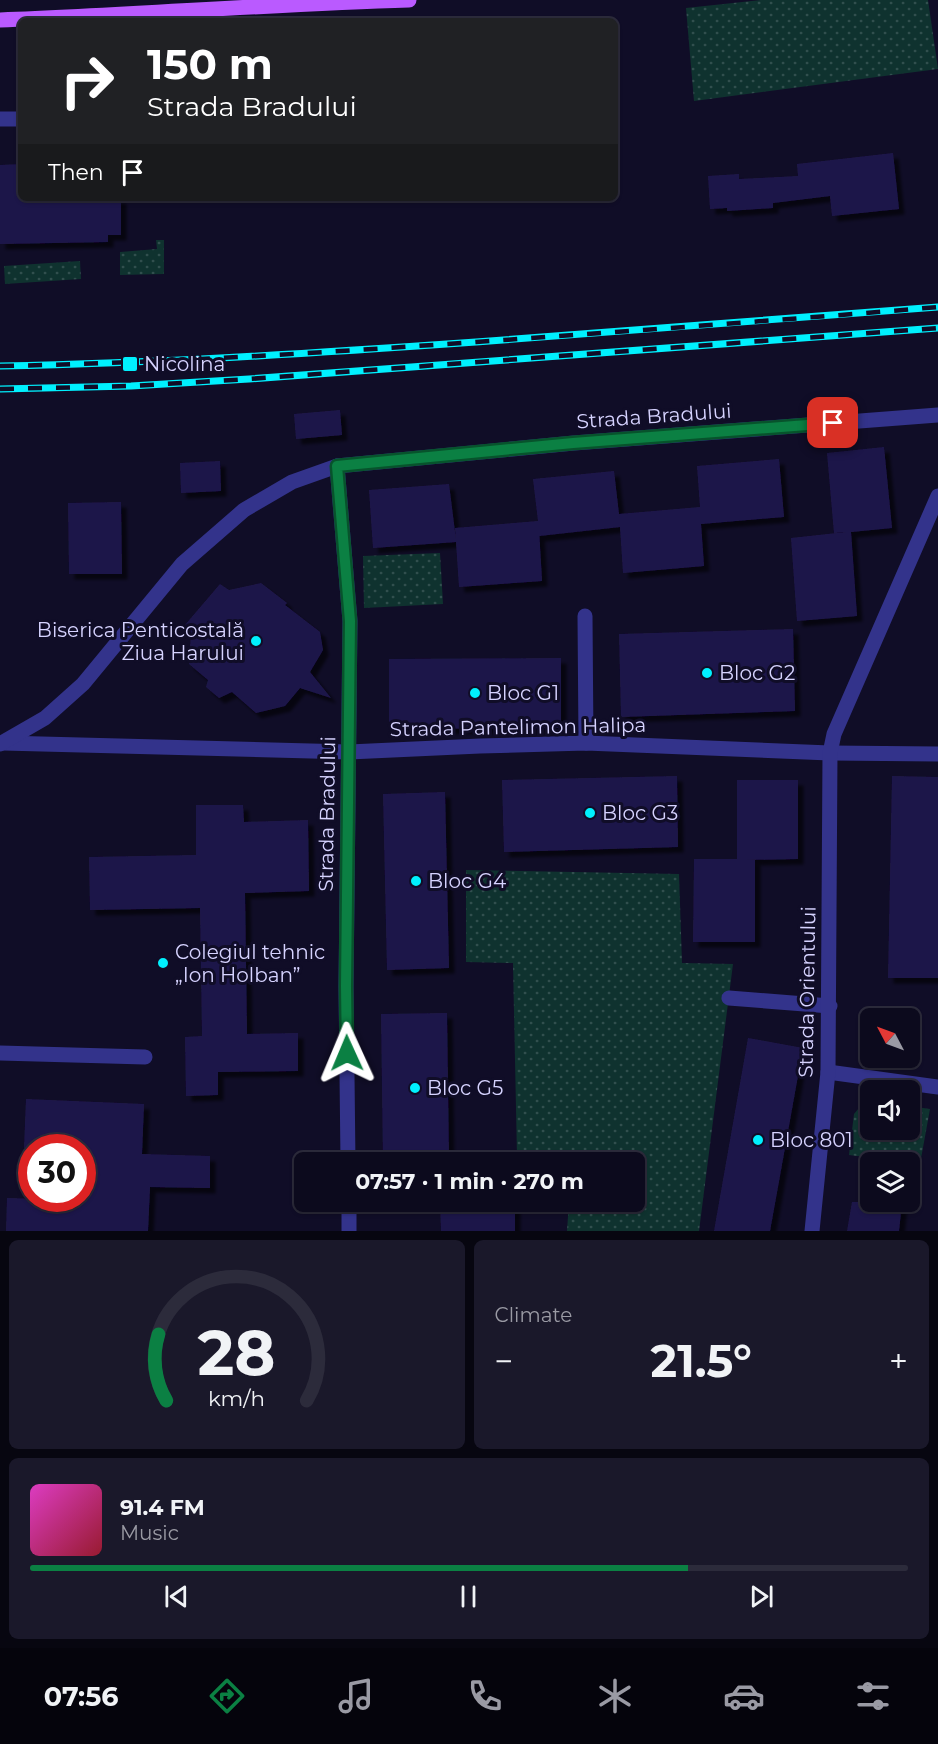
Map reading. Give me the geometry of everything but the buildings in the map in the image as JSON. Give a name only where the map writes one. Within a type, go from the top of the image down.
[{"type":"main road","points":[[52,18],[290,4],[409,0]]},
{"type":"main road","points":[[0,20],[18,19]]},
{"type":"street","points":[[0,119],[18,119]]},
{"type":"street","name":"Strada Bradului","points":[[2,743],[45,718],[83,684],[182,564],[244,510],[292,482],[337,466],[573,443],[938,415]]},
{"type":"street","name":"Strada Bradului","points":[[337,466],[350,621],[346,987],[348,1152]]},
{"type":"street","points":[[830,753],[834,735],[938,496]]},
{"type":"street","points":[[585,616],[586,743]]},
{"type":"street","name":"Strada Pantelimon Halipa","points":[[2,743],[349,752],[586,743],[830,753],[938,754]]},
{"type":"street","name":"Strada Orientului","points":[[812,1231],[828,1072],[830,753]]},
{"type":"street","points":[[729,998],[830,1006]]},
{"type":"street","points":[[0,1053],[145,1057]]},
{"type":"street","points":[[828,1072],[938,1087]]},
{"type":"street","points":[[349,1212],[350,1231]]},
{"type":"green space","points":[[761,0],[928,0],[938,69],[694,101],[686,8]]},
{"type":"green space","points":[[156,240],[164,240],[164,274],[120,275],[120,252],[157,249]]},
{"type":"green space","points":[[80,261],[81,279],[5,284],[4,266]]},
{"type":"green space","points":[[440,553],[443,604],[364,608],[363,556]]},
{"type":"green space","points":[[466,870],[679,874],[682,963],[733,964],[699,1231],[567,1231],[568,1212],[645,1212],[645,1152],[517,1152],[513,963],[466,962]]},
{"type":"green space","points":[[860,1107],[860,1140],[920,1140],[920,1108],[930,1109],[920,1164],[920,1152],[860,1152],[860,1156],[849,1155],[854,1114]]},
{"type":"railway","points":[[0,366],[179,360],[357,350],[938,307]]},
{"type":"railway","points":[[0,389],[131,386],[249,379],[938,328]]},
{"type":"place","name":"Nicolina","points":[[130,364]]},
{"type":"place","name":"Biserica Penticostală Ziua Harului","points":[[256,641]]},
{"type":"place","name":"Bloc G2","points":[[707,673]]},
{"type":"place","name":"Bloc G1","points":[[475,693]]},
{"type":"place","name":"Bloc G3","points":[[590,813]]},
{"type":"place","name":"Bloc G4","points":[[416,881]]},
{"type":"place","name":"Colegiul tehnic „Ion Holban”","points":[[163,963]]},
{"type":"place","name":"Bloc G5","points":[[415,1088]]},
{"type":"place","name":"Bloc 801","points":[[758,1140]]},
{"type":"route","points":[[347,1053],[350,621],[337,466],[573,443],[833,423]]}]
